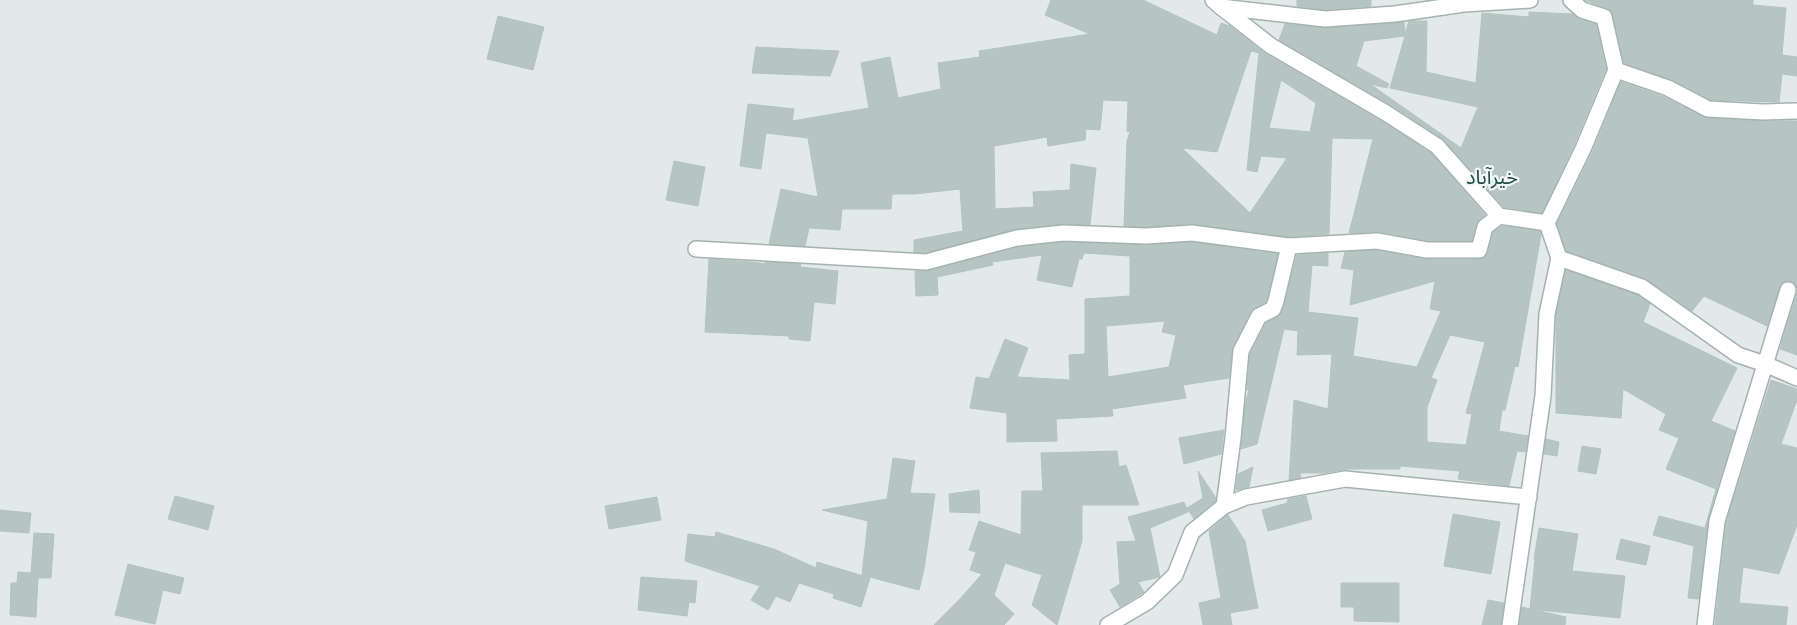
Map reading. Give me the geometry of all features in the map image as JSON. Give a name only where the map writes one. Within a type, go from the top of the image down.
[{"type":"street","points":[[1217,4],[1325,19],[1395,14],[1464,4],[1530,0]]},
{"type":"street","points":[[1510,625],[1542,396],[1547,314],[1559,258],[1548,223],[1583,149],[1616,70],[1604,17],[1582,10],[1571,0]]},
{"type":"street","points":[[1217,4],[1271,46],[1386,113],[1437,146],[1499,216],[1548,223]]},
{"type":"street","points":[[1616,70],[1668,88],[1708,109],[1763,112],[1797,111]]},
{"type":"street","points":[[696,249],[926,262],[1017,238],[1063,233],[1146,236],[1192,233],[1289,246],[1377,241],[1427,250],[1479,250],[1486,227],[1499,216]]},
{"type":"street","points":[[1224,506],[1233,438],[1241,351],[1259,316],[1273,309],[1289,246]]},
{"type":"street","points":[[1559,258],[1642,287],[1738,355],[1797,378]]},
{"type":"street","points":[[1705,625],[1717,522],[1788,290]]},
{"type":"street","points":[[1108,625],[1146,602],[1175,575],[1192,532],[1224,506],[1246,497],[1345,480],[1529,497]]},
{"type":"building","points":[[1051,0],[1143,0],[1217,35],[1221,23],[1230,26],[1266,54],[1381,121],[1431,153],[1485,215],[1476,224],[1472,241],[1428,241],[1377,232],[1349,233],[1373,139],[1332,138],[1329,234],[1289,237],[1193,224],[1146,227],[1124,226],[1127,141],[1130,132],[1127,131],[1128,101],[1103,100],[1100,130],[1086,129],[1085,140],[1048,146],[1047,137],[994,146],[995,209],[1034,207],[1033,192],[1070,190],[1071,164],[1096,168],[1090,225],[1062,224],[1016,229],[925,253],[914,252],[914,240],[963,231],[960,189],[914,194],[892,194],[891,209],[842,209],[840,230],[809,228],[805,246],[769,244],[781,189],[818,197],[808,138],[766,133],[761,169],[740,166],[748,104],[794,109],[792,121],[869,108],[861,63],[890,57],[898,98],[941,89],[938,63],[980,57],[979,51],[1090,34],[1045,15]],"holes":[[[1251,51],[1259,53],[1247,170],[1257,172],[1261,156],[1287,158],[1250,213],[1182,148],[1217,152]],[[1281,80],[1316,103],[1310,132],[1269,128]]]},
{"type":"building","points":[[1297,0],[1371,0],[1371,6],[1325,10],[1297,6]]},
{"type":"building","points":[[1585,0],[1753,0],[1753,5],[1786,8],[1782,55],[1797,57],[1797,76],[1782,74],[1779,102],[1711,100],[1671,79],[1624,63],[1611,11]]},
{"type":"building","points":[[1529,12],[1572,14],[1579,19],[1596,24],[1606,69],[1574,145],[1542,213],[1504,207],[1442,138],[1391,105],[1279,40],[1285,24],[1326,28],[1404,22],[1405,34],[1409,21],[1427,21],[1426,72],[1476,83],[1482,13],[1529,17]],"holes":[[[1405,36],[1390,88],[1478,107],[1461,148],[1370,84],[1387,88],[1389,84],[1356,66],[1364,41]]]},
{"type":"building","points":[[498,16],[544,27],[533,70],[487,59]]},
{"type":"building","points":[[756,47],[839,51],[830,76],[752,73]]},
{"type":"building","points":[[1621,82],[1664,97],[1707,118],[1797,121],[1797,288],[1790,281],[1781,284],[1767,326],[1704,296],[1692,311],[1645,278],[1566,251],[1557,224],[1592,153]]},
{"type":"building","points":[[674,161],[705,167],[698,206],[666,200]]},
{"type":"building","points":[[1502,226],[1540,231],[1541,235],[1518,367],[1515,366],[1505,410],[1502,410],[1499,431],[1528,436],[1525,452],[1517,451],[1509,486],[1458,479],[1460,471],[1400,466],[1400,469],[1348,469],[1324,473],[1300,473],[1301,478],[1289,480],[1294,400],[1328,409],[1332,354],[1297,355],[1298,331],[1284,329],[1257,444],[1241,449],[1245,405],[1249,390],[1247,390],[1250,354],[1266,323],[1282,312],[1297,255],[1328,253],[1328,266],[1312,265],[1308,312],[1358,318],[1353,356],[1417,367],[1441,311],[1430,309],[1435,281],[1350,305],[1354,270],[1341,268],[1345,252],[1376,250],[1426,259],[1479,259],[1486,256],[1493,232]],"holes":[[[1450,335],[1485,342],[1466,413],[1472,414],[1466,445],[1427,442],[1427,407],[1437,380],[1431,378]]]},
{"type":"building","points":[[1063,242],[1146,245],[1192,242],[1278,254],[1266,302],[1251,312],[1233,347],[1229,378],[1183,385],[1186,398],[1112,409],[1113,416],[1056,419],[1057,441],[1007,442],[1007,413],[970,408],[976,377],[989,379],[1005,339],[1028,348],[1017,377],[1070,380],[1069,355],[1085,354],[1085,299],[1130,296],[1130,256],[1084,253],[1082,259],[1079,259],[1072,287],[1037,280],[1042,255],[992,262],[993,265],[937,277],[938,295],[916,296],[915,271],[928,271],[1019,247]],"holes":[[[1165,321],[1162,332],[1176,335],[1169,367],[1108,377],[1106,326]]]},
{"type":"building","points":[[709,259],[765,264],[765,262],[801,264],[800,267],[838,271],[835,304],[814,302],[810,341],[789,339],[789,336],[705,332]]},
{"type":"building","points":[[1566,270],[1638,295],[1650,304],[1643,322],[1737,368],[1711,421],[1735,431],[1708,518],[1699,599],[1688,598],[1694,546],[1653,535],[1659,516],[1705,528],[1716,489],[1666,469],[1679,438],[1659,430],[1666,414],[1623,389],[1621,418],[1556,413],[1556,315]]},
{"type":"building","points":[[1797,293],[1797,355],[1780,349]]},
{"type":"building","points":[[1771,380],[1797,389],[1797,400],[1781,444],[1797,448],[1797,525],[1779,574],[1743,567],[1739,603],[1788,607],[1786,625],[1715,625],[1726,523]]},
{"type":"building","points":[[1224,430],[1221,454],[1184,464],[1179,438]]},
{"type":"building","points":[[1546,439],[1559,442],[1557,456],[1544,454]]},
{"type":"building","points":[[1582,446],[1601,449],[1596,474],[1578,471]]},
{"type":"building","points":[[1117,451],[1119,467],[1126,465],[1139,505],[1082,505],[1082,541],[1057,625],[1032,605],[1042,575],[1005,563],[994,595],[1014,614],[1004,625],[934,625],[982,574],[970,570],[976,552],[969,550],[979,521],[1021,535],[1022,491],[1043,491],[1041,453]]},
{"type":"building","points":[[893,458],[915,461],[910,493],[935,494],[919,590],[862,575],[868,521],[822,510],[887,499]]},
{"type":"building","points":[[1253,467],[1249,487],[1236,490],[1238,474]]},
{"type":"building","points":[[1198,471],[1216,498],[1194,519],[1187,508],[1203,498]]},
{"type":"building","points":[[979,490],[980,513],[950,512],[949,494]]},
{"type":"building","points":[[175,496],[214,506],[208,530],[168,519]]},
{"type":"building","points":[[1306,496],[1312,519],[1268,531],[1262,510],[1287,503],[1288,499]]},
{"type":"building","points":[[657,497],[661,520],[609,529],[605,506]]},
{"type":"building","points":[[1184,502],[1188,512],[1150,528],[1160,577],[1138,582],[1144,592],[1120,607],[1110,590],[1120,584],[1117,542],[1136,541],[1128,517]]},
{"type":"building","points":[[0,510],[31,513],[29,533],[0,531]]},
{"type":"building","points":[[1453,514],[1500,522],[1491,574],[1444,566]]},
{"type":"building","points":[[1228,515],[1245,541],[1258,608],[1230,613],[1232,625],[1203,625],[1199,603],[1221,598],[1209,531]]},
{"type":"building","points":[[1539,528],[1578,534],[1572,571],[1625,576],[1620,618],[1530,609],[1534,559]]},
{"type":"building","points":[[716,532],[774,549],[816,568],[817,562],[870,578],[861,607],[833,598],[834,594],[799,583],[790,602],[776,596],[768,610],[751,600],[760,586],[685,561],[688,534],[715,537]]},
{"type":"building","points":[[34,533],[54,534],[51,578],[38,578],[36,617],[10,615],[11,583],[17,583],[18,572],[31,573]]},
{"type":"building","points":[[1621,539],[1650,546],[1646,565],[1616,559]]},
{"type":"building","points":[[128,564],[184,578],[180,594],[163,590],[155,624],[115,615]]},
{"type":"building","points":[[641,577],[697,581],[695,603],[689,602],[687,616],[638,610]]},
{"type":"building","points":[[1341,583],[1399,583],[1399,622],[1354,621],[1354,607],[1341,607]]},
{"type":"building","points":[[1488,600],[1504,603],[1501,625],[1482,625]]},
{"type":"building","points":[[1522,607],[1566,617],[1565,625],[1519,625]]},
{"type":"district","name":"خیرآباد","points":[[1492,176]]}]
